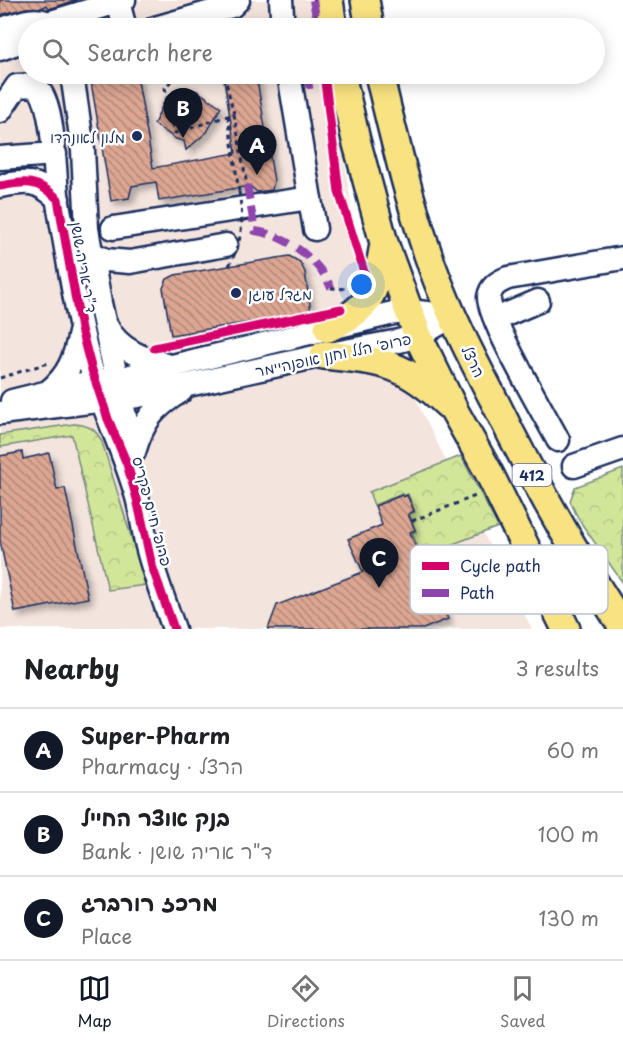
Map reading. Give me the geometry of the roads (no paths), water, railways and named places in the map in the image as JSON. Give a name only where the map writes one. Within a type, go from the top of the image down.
[{"type":"main road","points":[[329,0],[332,18]]},
{"type":"main road","points":[[365,0],[368,18]]},
{"type":"main road","name":"412","points":[[343,84],[358,150],[384,243],[414,324],[455,412],[488,471],[525,545]]},
{"type":"main road","name":"הרצל","points":[[382,84],[424,241],[453,316],[524,460],[573,545]]},
{"type":"main road","points":[[328,328],[359,310],[368,300],[378,280],[384,243]]},
{"type":"main road","points":[[324,355],[395,366],[430,388],[455,412]]},
{"type":"main road","name":"הרצל","points":[[608,602],[623,627]]},
{"type":"main road","name":"412","points":[[559,614],[566,629]]},
{"type":"street","points":[[190,18],[232,6],[238,0]]},
{"type":"street","points":[[280,0],[283,18]]},
{"type":"street","points":[[75,18],[118,2]]},
{"type":"street","points":[[90,18],[118,2]]},
{"type":"street","points":[[118,2],[122,18]]},
{"type":"street","points":[[0,30],[18,23]]},
{"type":"street","points":[[0,49],[18,43]]},
{"type":"street","name":"ד\"ר אריה שושן","points":[[73,84],[83,150],[87,229],[102,312],[109,390]]},
{"type":"street","points":[[291,84],[315,229]]},
{"type":"street","points":[[5,95],[34,85],[42,93],[55,154],[87,229]]},
{"type":"street","points":[[0,158],[55,154]]},
{"type":"street","name":"ד\"ר אריה שושן","points":[[55,154],[58,199],[81,329],[109,390]]},
{"type":"street","points":[[0,186],[34,183],[48,189],[58,199]]},
{"type":"street","points":[[113,228],[310,198]]},
{"type":"street","points":[[91,253],[106,260],[130,262],[227,256]]},
{"type":"street","points":[[558,440],[527,384],[496,319],[491,307],[490,296],[494,285],[500,281],[623,258]]},
{"type":"street","points":[[130,262],[117,270],[102,312],[111,334],[130,350],[141,357],[171,366]]},
{"type":"street","points":[[496,319],[538,302]]},
{"type":"street","name":"פרופ׳ הלל וחנן אופנהיימר","points":[[0,413],[109,390],[171,366],[389,314],[414,324]]},
{"type":"street","name":"פרופ׳ הלל וחנן אופנהיימר","points":[[0,405],[49,391],[192,385],[324,355],[414,324],[453,316]]},
{"type":"street","points":[[49,391],[61,382],[72,365],[81,329]]},
{"type":"street","points":[[133,454],[144,423],[154,411],[162,403],[192,385]]},
{"type":"street","name":"פרופ׳ חיים פקריס","points":[[109,390],[133,454],[137,499]]},
{"type":"street","name":"פרופ׳ חיים פקריס","points":[[109,390],[152,566],[174,629]]},
{"type":"street","points":[[574,466],[623,449]]},
{"type":"place","name":"מלון לאונרדו","points":[[137,136]]},
{"type":"place","name":"בנק אוצר החייל","points":[[183,138]]},
{"type":"place","name":"Super-Pharm","points":[[257,175]]},
{"type":"place","name":"מגדל עוגן","points":[[236,293]]},
{"type":"place","name":"מרכז רורברג","points":[[379,588]]}]
